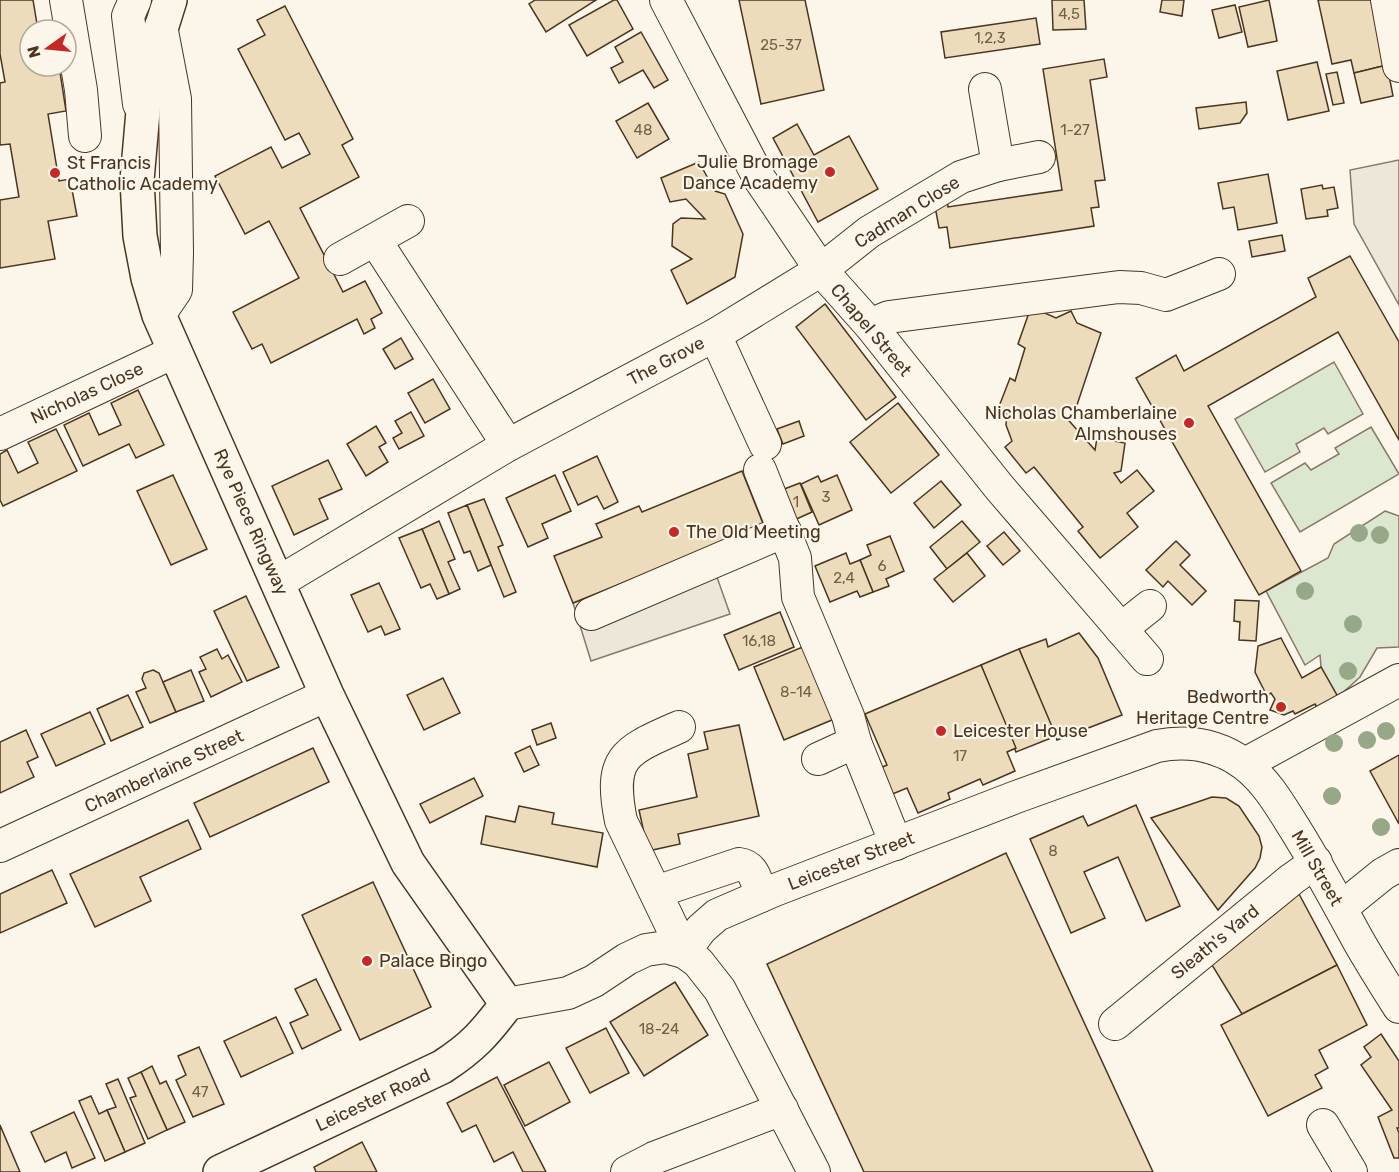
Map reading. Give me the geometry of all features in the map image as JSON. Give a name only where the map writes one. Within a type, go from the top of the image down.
[{"type":"main road","name":"Rye Piece Ringway","points":[[166,13],[146,77],[137,180],[140,236],[148,278],[159,315],[327,695],[408,863],[507,1004]]},
{"type":"main road","name":"Leicester Road","points":[[220,1172],[442,1067],[464,1053],[481,1038],[507,1004]]},
{"type":"street","points":[[66,0],[81,90],[85,136]]},
{"type":"street","points":[[135,0],[128,16],[141,123]]},
{"type":"street","name":"Chapel Street","points":[[666,0],[759,178],[821,270],[870,325],[999,487],[1147,659]]},
{"type":"street","points":[[1387,0],[1399,66]]},
{"type":"street","points":[[159,315],[176,290],[177,253],[175,99],[166,13]]},
{"type":"street","points":[[986,89],[998,165]]},
{"type":"street","name":"Cadman Close","points":[[821,270],[869,232],[961,177],[998,165],[1038,157]]},
{"type":"street","points":[[340,260],[408,221]]},
{"type":"street","points":[[375,240],[508,445]]},
{"type":"street","name":"The Grove","points":[[279,582],[508,445],[715,334],[821,270]]},
{"type":"street","points":[[870,325],[889,317],[1119,287],[1141,288],[1166,295],[1220,274]]},
{"type":"street","points":[[715,334],[762,457],[795,558],[798,597],[848,716],[855,742],[896,844]]},
{"type":"street","name":"Nicholas Close","points":[[0,434],[174,352]]},
{"type":"street","points":[[591,614],[785,531]]},
{"type":"street","points":[[1121,629],[1150,606]]},
{"type":"street","points":[[1245,764],[1399,680]]},
{"type":"street","name":"Chamberlaine Street","points":[[0,846],[327,695]]},
{"type":"street","points":[[679,727],[642,744],[625,756],[617,774],[621,821],[684,952]]},
{"type":"street","points":[[818,759],[855,742]]},
{"type":"street","name":"Leicester Street","points":[[684,952],[701,929],[717,915],[896,844],[1157,746],[1181,742],[1214,748]]},
{"type":"street","name":"Mill Street","points":[[1214,748],[1245,764],[1275,798],[1316,862],[1399,1007]]},
{"type":"street","name":"Sleath's Yard","points":[[1115,1024],[1292,879],[1316,862]]},
{"type":"street","points":[[656,892],[739,864],[745,864],[752,870],[761,896]]},
{"type":"street","points":[[1341,908],[1383,874],[1399,865]]},
{"type":"street","points":[[507,1004],[568,993],[594,981],[627,959],[646,950],[666,947],[684,952],[698,962],[720,990],[814,1172]]},
{"type":"street","points":[[627,1172],[654,1158],[782,1109]]},
{"type":"street","points":[[1323,1125],[1351,1172]]},
{"type":"green space","points":[[1334,362],[1363,414],[1328,434],[1324,428],[1296,444],[1300,452],[1265,472],[1235,419]]},
{"type":"green space","points":[[1371,427],[1399,474],[1300,532],[1271,483],[1305,463],[1311,470],[1339,454],[1335,448]]},
{"type":"green space","points":[[1385,511],[1399,516],[1399,647],[1377,648],[1360,677],[1338,697],[1321,667],[1320,655],[1305,665],[1266,591],[1328,558],[1334,544]]},
{"type":"shaded area","points":[[1399,160],[1399,305],[1354,224],[1350,170]]},
{"type":"shaded area","points":[[707,549],[730,614],[591,661],[573,603]]},
{"type":"building","points":[[0,0],[33,0],[36,18],[18,18],[18,78],[61,78],[66,111],[48,114],[59,181],[70,179],[77,216],[48,221],[55,259],[0,268],[0,200],[19,197],[10,144],[0,145],[0,83],[5,82],[0,54]]},
{"type":"building","points":[[535,0],[596,0],[546,32],[529,4]]},
{"type":"building","points":[[617,0],[633,29],[587,56],[569,25]]},
{"type":"building","points":[[739,0],[805,0],[824,90],[761,104]]},
{"type":"building","points":[[1052,0],[1084,0],[1086,29],[1053,30]]},
{"type":"building","points":[[1162,0],[1184,0],[1182,16],[1160,12]]},
{"type":"building","points":[[1269,0],[1277,41],[1248,47],[1239,7]]},
{"type":"building","points":[[1318,0],[1372,0],[1387,65],[1354,73],[1351,60],[1332,64]]},
{"type":"building","points":[[1235,5],[1242,32],[1219,38],[1212,10]]},
{"type":"building","points":[[285,6],[353,139],[342,145],[359,177],[300,208],[343,292],[365,281],[382,313],[371,319],[375,328],[364,334],[357,319],[271,363],[262,344],[252,349],[233,312],[299,278],[269,221],[245,234],[215,176],[271,147],[282,168],[310,154],[299,133],[285,140],[238,49],[265,35],[257,20]]},
{"type":"building","points":[[1036,18],[1040,44],[945,58],[941,32]]},
{"type":"building","points":[[641,32],[668,80],[654,88],[643,70],[619,83],[611,68],[623,62],[615,47]]},
{"type":"building","points":[[1104,59],[1107,77],[1090,80],[1105,180],[1095,181],[1099,207],[1091,208],[1094,226],[950,248],[947,227],[939,228],[934,201],[947,199],[948,207],[1062,190],[1043,69]]},
{"type":"building","points":[[1317,62],[1329,111],[1288,120],[1277,71]]},
{"type":"building","points":[[1387,65],[1393,96],[1361,103],[1354,73]]},
{"type":"building","points":[[1337,72],[1344,103],[1333,105],[1326,74]]},
{"type":"building","points":[[1246,102],[1247,113],[1240,123],[1199,129],[1196,108]]},
{"type":"building","points":[[648,103],[669,139],[637,158],[616,121]]},
{"type":"building","name":"Julie Bromage Dance Academy","points":[[797,124],[814,155],[849,136],[878,189],[818,222],[773,138]]},
{"type":"building","points":[[699,162],[715,191],[725,194],[743,234],[735,277],[687,304],[671,270],[692,259],[672,246],[673,224],[681,218],[705,219],[686,199],[670,202],[661,178]]},
{"type":"building","points":[[1268,174],[1277,223],[1238,230],[1234,207],[1223,209],[1218,183]]},
{"type":"building","points":[[1322,185],[1323,189],[1334,187],[1338,208],[1327,210],[1328,216],[1306,219],[1301,189]]},
{"type":"building","points":[[1282,235],[1285,251],[1252,257],[1249,241]]},
{"type":"building","name":"Nicholas Chamberlaine Almshouses","points":[[1350,256],[1399,342],[1399,440],[1338,332],[1208,406],[1301,571],[1259,595],[1136,378],[1176,355],[1184,371],[1316,297],[1308,278]]},
{"type":"building","points":[[825,304],[896,397],[866,420],[796,327]]},
{"type":"building","points":[[1031,307],[1056,318],[1071,311],[1077,323],[1101,333],[1075,411],[1064,406],[1063,414],[1095,450],[1097,438],[1125,443],[1121,471],[1114,473],[1121,483],[1137,470],[1154,491],[1127,513],[1138,527],[1100,558],[1078,531],[1083,527],[1034,467],[1026,473],[1005,447],[1012,441],[1006,425],[1007,413],[998,409],[1010,378],[1015,381],[1025,348],[1018,344]]},
{"type":"building","points":[[401,338],[413,359],[395,369],[383,349]]},
{"type":"building","points":[[433,379],[450,409],[425,423],[408,393]]},
{"type":"building","points":[[138,390],[164,445],[136,458],[129,444],[83,466],[64,425],[89,413],[99,435],[121,425],[111,403]]},
{"type":"building","points":[[898,403],[939,455],[891,493],[850,442]]},
{"type":"building","points":[[411,412],[424,436],[399,449],[393,438],[402,433],[395,421]]},
{"type":"building","points":[[799,421],[804,436],[783,444],[777,429]]},
{"type":"building","points":[[376,426],[386,443],[379,447],[388,462],[366,476],[347,444]]},
{"type":"building","points":[[56,429],[77,471],[3,506],[0,500],[0,454],[7,450],[18,473],[38,463],[28,442]]},
{"type":"building","points":[[597,456],[618,502],[604,509],[597,496],[578,505],[563,472]]},
{"type":"building","points":[[328,460],[342,489],[319,499],[328,519],[294,535],[272,486]]},
{"type":"building","name":"The Old Meeting","points":[[742,471],[764,526],[573,603],[554,556],[602,537],[596,524],[639,506],[642,512]]},
{"type":"building","points":[[173,475],[207,549],[171,565],[137,491]]},
{"type":"building","points":[[555,475],[571,511],[542,524],[548,538],[528,547],[506,498]]},
{"type":"building","points":[[837,475],[852,510],[819,525],[801,484],[818,476],[821,482]]},
{"type":"building","points":[[941,481],[961,505],[934,528],[914,503]]},
{"type":"building","points":[[800,483],[812,512],[792,521],[779,491]]},
{"type":"building","points":[[484,499],[503,545],[498,547],[516,592],[504,597],[467,505]]},
{"type":"building","points":[[467,505],[491,565],[478,571],[470,551],[464,553],[448,513]]},
{"type":"building","points":[[439,521],[455,559],[448,562],[460,589],[449,594],[422,529]]},
{"type":"building","points":[[962,521],[980,542],[947,569],[930,547]]},
{"type":"building","points":[[422,529],[449,594],[437,599],[430,584],[421,588],[399,538]]},
{"type":"building","points":[[1004,532],[1020,551],[1003,565],[987,546]]},
{"type":"building","points":[[890,536],[904,571],[886,579],[889,586],[873,592],[860,560],[871,555],[867,545]]},
{"type":"building","points":[[1176,541],[1190,555],[1180,565],[1206,591],[1192,605],[1168,581],[1163,587],[1146,570]]},
{"type":"building","points":[[846,553],[850,564],[860,560],[873,592],[860,597],[857,591],[830,602],[815,566]]},
{"type":"building","points":[[967,553],[985,576],[953,602],[934,579]]},
{"type":"building","points":[[379,583],[400,629],[385,635],[381,626],[368,632],[351,595]]},
{"type":"building","points":[[246,596],[279,667],[247,681],[214,611]]},
{"type":"building","points":[[1235,600],[1259,601],[1256,641],[1239,640],[1240,622],[1234,621]]},
{"type":"building","points":[[780,612],[794,647],[739,670],[724,635]]},
{"type":"building","points":[[1079,633],[1098,658],[1122,715],[1057,740],[1019,649],[1046,639],[1048,647]]},
{"type":"building","points":[[1281,638],[1302,678],[1321,667],[1338,697],[1318,709],[1315,704],[1295,714],[1293,711],[1284,715],[1270,710],[1275,699],[1271,693],[1267,696],[1255,672],[1258,646]]},
{"type":"building","points":[[810,644],[839,717],[784,740],[754,667]]},
{"type":"building","points":[[217,649],[222,659],[228,655],[242,682],[211,697],[199,672],[206,669],[200,657]]},
{"type":"building","points":[[1019,649],[1056,736],[1016,752],[981,665]]},
{"type":"building","name":"Leicester House","points":[[981,665],[1016,748],[1007,752],[1015,771],[983,785],[980,779],[948,793],[950,799],[918,813],[907,788],[890,795],[878,769],[887,765],[865,714]]},
{"type":"building","points":[[153,670],[159,673],[176,712],[150,723],[136,692],[146,688],[142,679],[144,673]]},
{"type":"building","points":[[191,670],[204,701],[176,712],[163,682]]},
{"type":"building","points":[[443,678],[460,713],[424,730],[407,695]]},
{"type":"building","points":[[128,695],[143,727],[111,741],[97,709]]},
{"type":"building","points":[[90,712],[105,744],[56,766],[41,734]]},
{"type":"building","points":[[551,723],[556,738],[537,745],[532,730]]},
{"type":"building","points":[[739,725],[759,816],[678,834],[680,844],[648,851],[639,810],[697,797],[688,754],[708,749],[704,732]]},
{"type":"building","points":[[26,730],[38,757],[27,762],[34,777],[0,793],[0,742]]},
{"type":"building","points":[[530,746],[539,765],[524,772],[515,753]]},
{"type":"building","points":[[313,748],[329,782],[210,837],[194,803]]},
{"type":"building","points":[[1399,755],[1399,824],[1370,771]]},
{"type":"building","points":[[474,778],[483,796],[430,823],[420,804]]},
{"type":"building","points":[[1212,797],[1226,798],[1239,806],[1259,836],[1262,847],[1255,868],[1218,910],[1151,818]]},
{"type":"building","points":[[1136,805],[1180,906],[1146,921],[1118,857],[1084,872],[1105,918],[1071,933],[1030,839],[1083,816],[1088,826]]},
{"type":"building","points":[[519,806],[554,813],[552,824],[603,833],[597,867],[481,844],[486,816],[515,822]]},
{"type":"building","points":[[188,820],[201,849],[140,877],[151,901],[95,927],[70,874]]},
{"type":"building","points":[[1006,853],[1153,1172],[864,1172],[767,964]]},
{"type":"building","points":[[52,870],[67,903],[0,933],[0,894]]},
{"type":"building","name":"Palace Bingo","points":[[373,882],[431,1007],[360,1040],[302,915]]},
{"type":"building","points":[[1299,894],[1337,965],[1242,1014],[1212,965]]},
{"type":"building","points":[[1337,965],[1367,1025],[1319,1050],[1328,1068],[1315,1075],[1322,1088],[1268,1116],[1221,1025]]},
{"type":"building","points":[[316,979],[341,1030],[302,1049],[290,1023],[308,1015],[295,989]]},
{"type":"building","points":[[675,982],[708,1035],[644,1076],[610,1022]]},
{"type":"building","points":[[276,1017],[293,1053],[241,1077],[224,1041]]},
{"type":"building","points":[[606,1028],[629,1073],[590,1093],[566,1048]]},
{"type":"building","points":[[1381,1034],[1399,1061],[1399,1128],[1397,1128],[1399,1158],[1394,1158],[1378,1117],[1392,1110],[1361,1065],[1371,1057],[1364,1047]]},
{"type":"building","points":[[199,1047],[224,1104],[193,1117],[176,1080],[186,1075],[178,1056]]},
{"type":"building","points":[[549,1062],[570,1102],[525,1126],[504,1085]]},
{"type":"building","points":[[152,1066],[160,1084],[166,1081],[185,1122],[167,1130],[141,1072]]},
{"type":"building","points":[[141,1072],[167,1130],[148,1139],[130,1098],[136,1096],[128,1078]]},
{"type":"building","points":[[497,1077],[546,1172],[523,1172],[513,1152],[494,1162],[476,1125],[462,1132],[447,1103]]},
{"type":"building","points":[[118,1079],[145,1143],[125,1152],[107,1110],[116,1107],[106,1084]]},
{"type":"building","points":[[91,1096],[99,1114],[107,1110],[125,1152],[105,1161],[79,1101]]},
{"type":"building","points":[[74,1112],[95,1158],[72,1168],[66,1152],[45,1162],[31,1132]]},
{"type":"building","points":[[0,1125],[20,1172],[0,1172]]},
{"type":"building","points":[[362,1142],[377,1172],[316,1172],[314,1167]]},
{"type":"place","name":"Julie Bromage Dance Academy","points":[[830,172]]},
{"type":"place","name":"St Francis Catholic Academy","points":[[55,173]]},
{"type":"place","name":"Nicholas Chamberlaine Almshouses","points":[[1189,423]]},
{"type":"place","name":"The Old Meeting","points":[[674,532]]},
{"type":"place","name":"Bedworth Heritage Centre","points":[[1281,707]]},
{"type":"place","name":"Leicester House","points":[[941,731]]},
{"type":"place","name":"Palace Bingo","points":[[367,961]]}]
